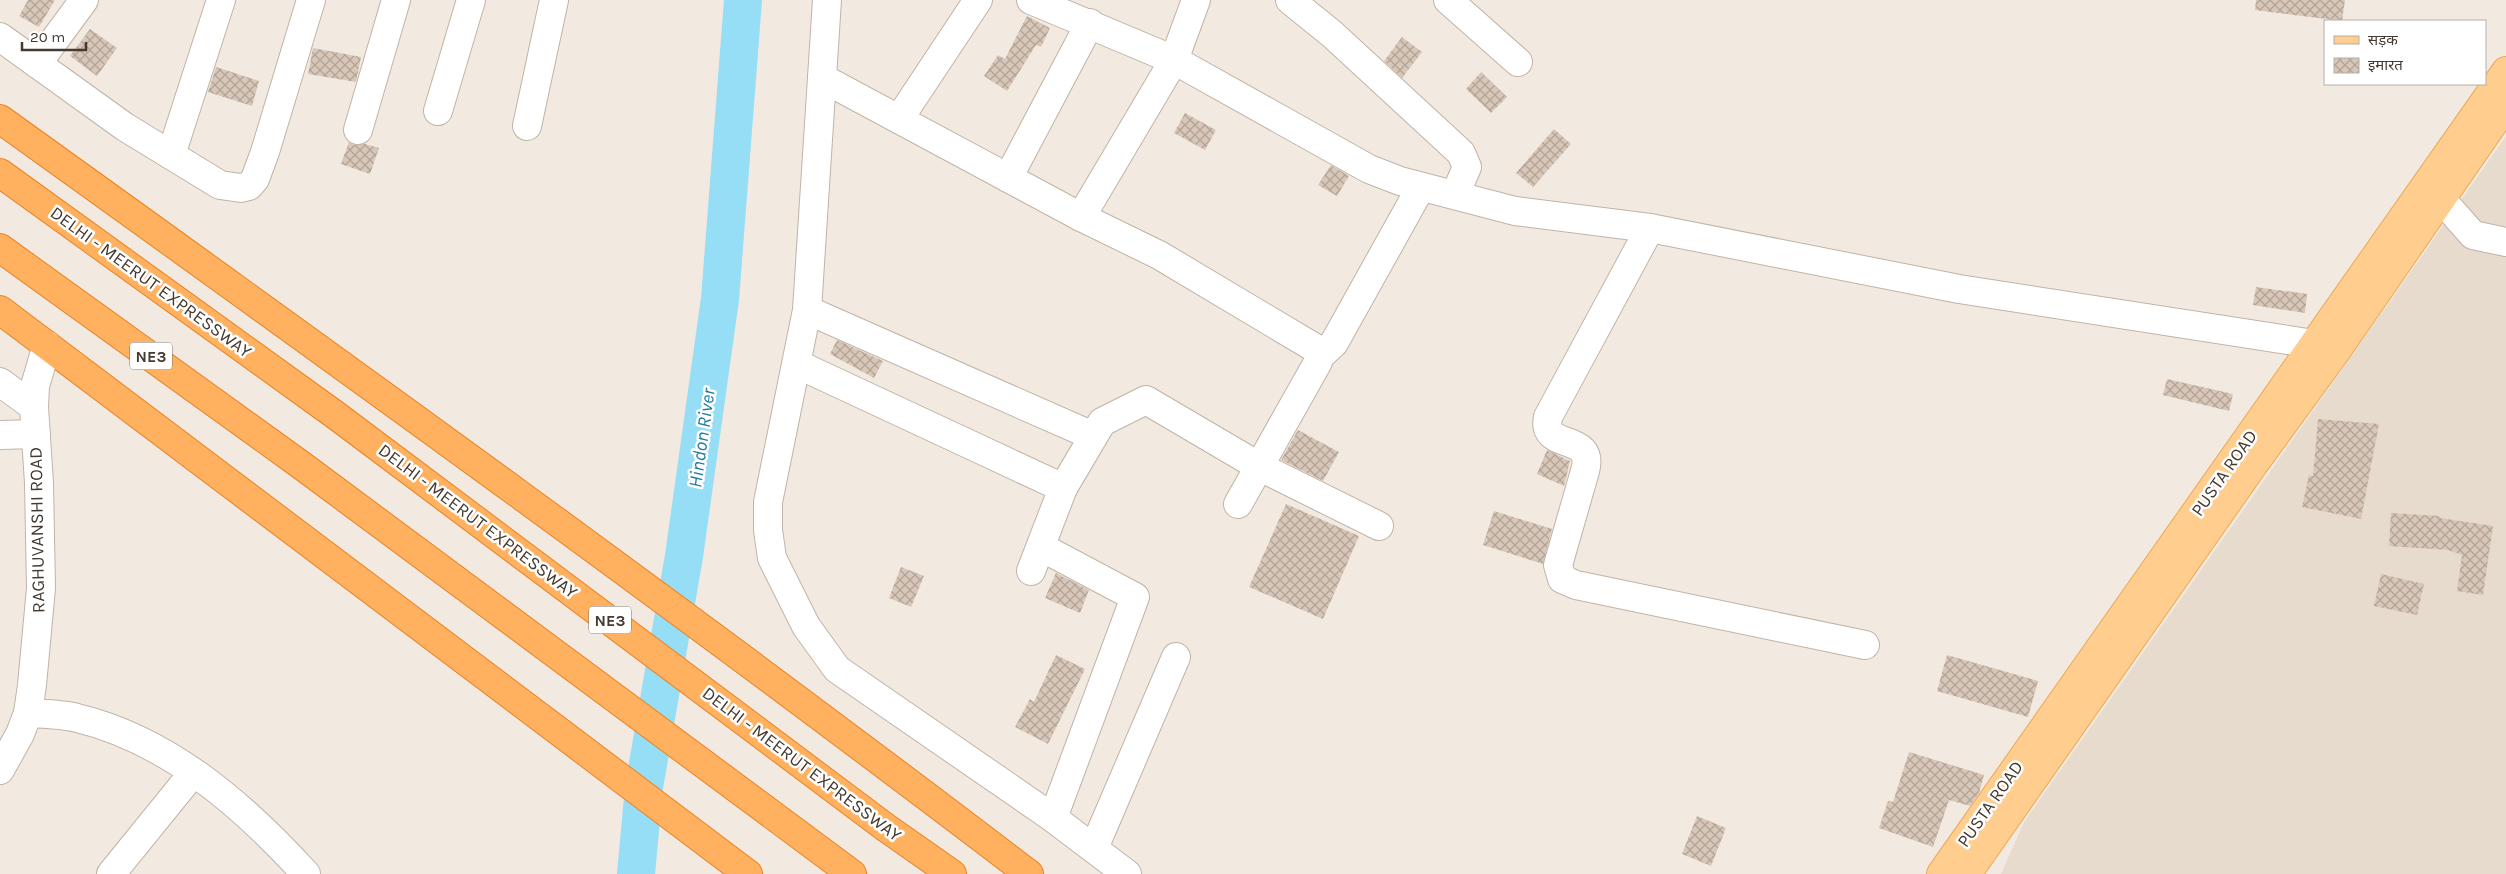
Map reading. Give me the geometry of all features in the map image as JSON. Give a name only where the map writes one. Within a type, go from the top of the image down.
[{"type":"highway","points":[[0,119],[359,377],[921,792],[1029,874]]},
{"type":"highway","name":"DELHI - MEERUT EXPRESSWAY","points":[[0,173],[334,414],[885,827],[952,874]]},
{"type":"highway","name":"NE3","points":[[0,248],[301,464],[851,873]]},
{"type":"highway","points":[[0,310],[269,515],[748,874]]},
{"type":"main road","name":"PUSTA ROAD","points":[[1967,874],[2252,467],[2325,347],[2506,71]]},
{"type":"main road","name":"PUSTA ROAD","points":[[1941,874],[2325,347],[2440,199],[2506,105]]},
{"type":"main road","points":[[0,111],[42,149]]},
{"type":"street","points":[[37,64],[84,0]]},
{"type":"street","points":[[171,155],[221,0]]},
{"type":"street","points":[[0,38],[125,127],[220,185],[241,188],[249,186],[255,179],[311,0]]},
{"type":"street","points":[[358,130],[396,0]]},
{"type":"street","points":[[438,111],[471,0]]},
{"type":"street","points":[[527,126],[554,0]]},
{"type":"street","points":[[827,0],[807,310],[768,502],[768,530],[772,558],[806,626],[837,669],[1053,818],[1127,874]]},
{"type":"street","points":[[899,119],[978,0]]},
{"type":"street","points":[[1031,0],[1090,23],[1174,60],[1369,169],[1421,186],[1515,211],[1650,228],[1959,289],[2325,347]]},
{"type":"street","points":[[1081,216],[1174,60],[1196,0]]},
{"type":"street","points":[[1290,0],[1332,34],[1461,153],[1467,167],[1455,195]]},
{"type":"street","points":[[1448,0],[1518,62]]},
{"type":"street","points":[[1008,178],[1090,23]]},
{"type":"street","points":[[822,78],[1008,178],[1160,255],[1310,343],[1320,356]]},
{"type":"street","points":[[1238,504],[1320,356],[1334,343],[1421,186]]},
{"type":"street","points":[[2440,199],[2473,235],[2506,242]]},
{"type":"street","points":[[1650,228],[1548,417],[1546,429],[1549,434],[1578,447],[1585,452],[1587,457],[1585,471],[1558,565],[1562,579],[1576,585],[1865,645]]},
{"type":"street","points":[[807,310],[1093,436]]},
{"type":"street","name":"RAGHUVANSHI ROAD","points":[[0,770],[20,734],[28,712],[41,588],[34,407],[35,386],[47,345]]},
{"type":"street","points":[[797,364],[1063,488]]},
{"type":"street","points":[[0,382],[34,407]]},
{"type":"street","points":[[1053,818],[1135,597],[1036,559],[1063,488],[1102,422],[1146,400],[1260,467],[1378,526]]},
{"type":"street","points":[[0,435],[36,434]]},
{"type":"street","points":[[1094,848],[1176,657]]},
{"type":"street","points":[[28,712],[76,718],[135,739],[214,786],[265,830],[306,874]]},
{"type":"street","points":[[111,874],[193,773]]},
{"type":"shaded area","points":[[2506,136],[2506,874],[2001,874],[2024,822]]},
{"type":"building","points":[[28,0],[55,0],[39,27],[19,16]]},
{"type":"building","points":[[2256,0],[2345,0],[2342,20],[2255,10]]},
{"type":"building","points":[[1027,16],[1050,28],[1041,47],[1036,45],[1007,91],[984,76],[998,55],[1005,59]]},
{"type":"building","points":[[90,29],[117,48],[97,76],[70,56]]},
{"type":"building","points":[[1402,37],[1422,52],[1402,78],[1384,61]]},
{"type":"building","points":[[313,48],[361,57],[356,82],[308,74]]},
{"type":"building","points":[[216,67],[259,81],[252,106],[208,92]]},
{"type":"building","points":[[1481,72],[1507,97],[1491,113],[1466,89]]},
{"type":"building","points":[[1185,113],[1216,130],[1205,150],[1174,133]]},
{"type":"building","points":[[1554,129],[1571,144],[1533,187],[1516,173]]},
{"type":"building","points":[[349,142],[354,145],[365,144],[379,148],[370,174],[341,164]]},
{"type":"building","points":[[1331,165],[1349,176],[1337,196],[1318,185]]},
{"type":"building","points":[[2256,287],[2307,294],[2305,313],[2253,305]]},
{"type":"building","points":[[837,340],[883,361],[874,378],[830,354]]},
{"type":"building","points":[[2167,379],[2233,394],[2229,411],[2163,395]]},
{"type":"building","points":[[2318,419],[2379,424],[2361,519],[2302,507],[2309,475],[2313,476]]},
{"type":"building","points":[[1298,430],[1339,452],[1323,481],[1281,460]]},
{"type":"building","points":[[1547,450],[1570,461],[1564,486],[1537,474]]},
{"type":"building","points":[[1286,504],[1359,536],[1323,619],[1249,587]]},
{"type":"building","points":[[1494,511],[1552,529],[1543,564],[1483,545]]},
{"type":"building","points":[[2391,513],[2440,516],[2440,518],[2493,526],[2483,595],[2457,591],[2462,555],[2448,550],[2389,546]]},
{"type":"building","points":[[901,567],[924,576],[911,607],[889,598]]},
{"type":"building","points":[[1056,573],[1089,590],[1080,613],[1045,598]]},
{"type":"building","points":[[2381,574],[2424,584],[2417,615],[2374,606]]},
{"type":"building","points":[[1056,655],[1085,669],[1048,744],[1015,727],[1030,699],[1034,702]]},
{"type":"building","points":[[1947,655],[2038,681],[2028,717],[1937,691]]},
{"type":"building","points":[[1909,752],[1984,775],[1979,793],[1970,806],[1949,800],[1933,847],[1879,828],[1888,801],[1893,802]]},
{"type":"building","points":[[1697,816],[1726,828],[1711,866],[1682,854]]},
{"type":"waterway","name":"Hindon River","points":[[636,874],[644,787],[684,556],[720,299],[743,0]]}]
